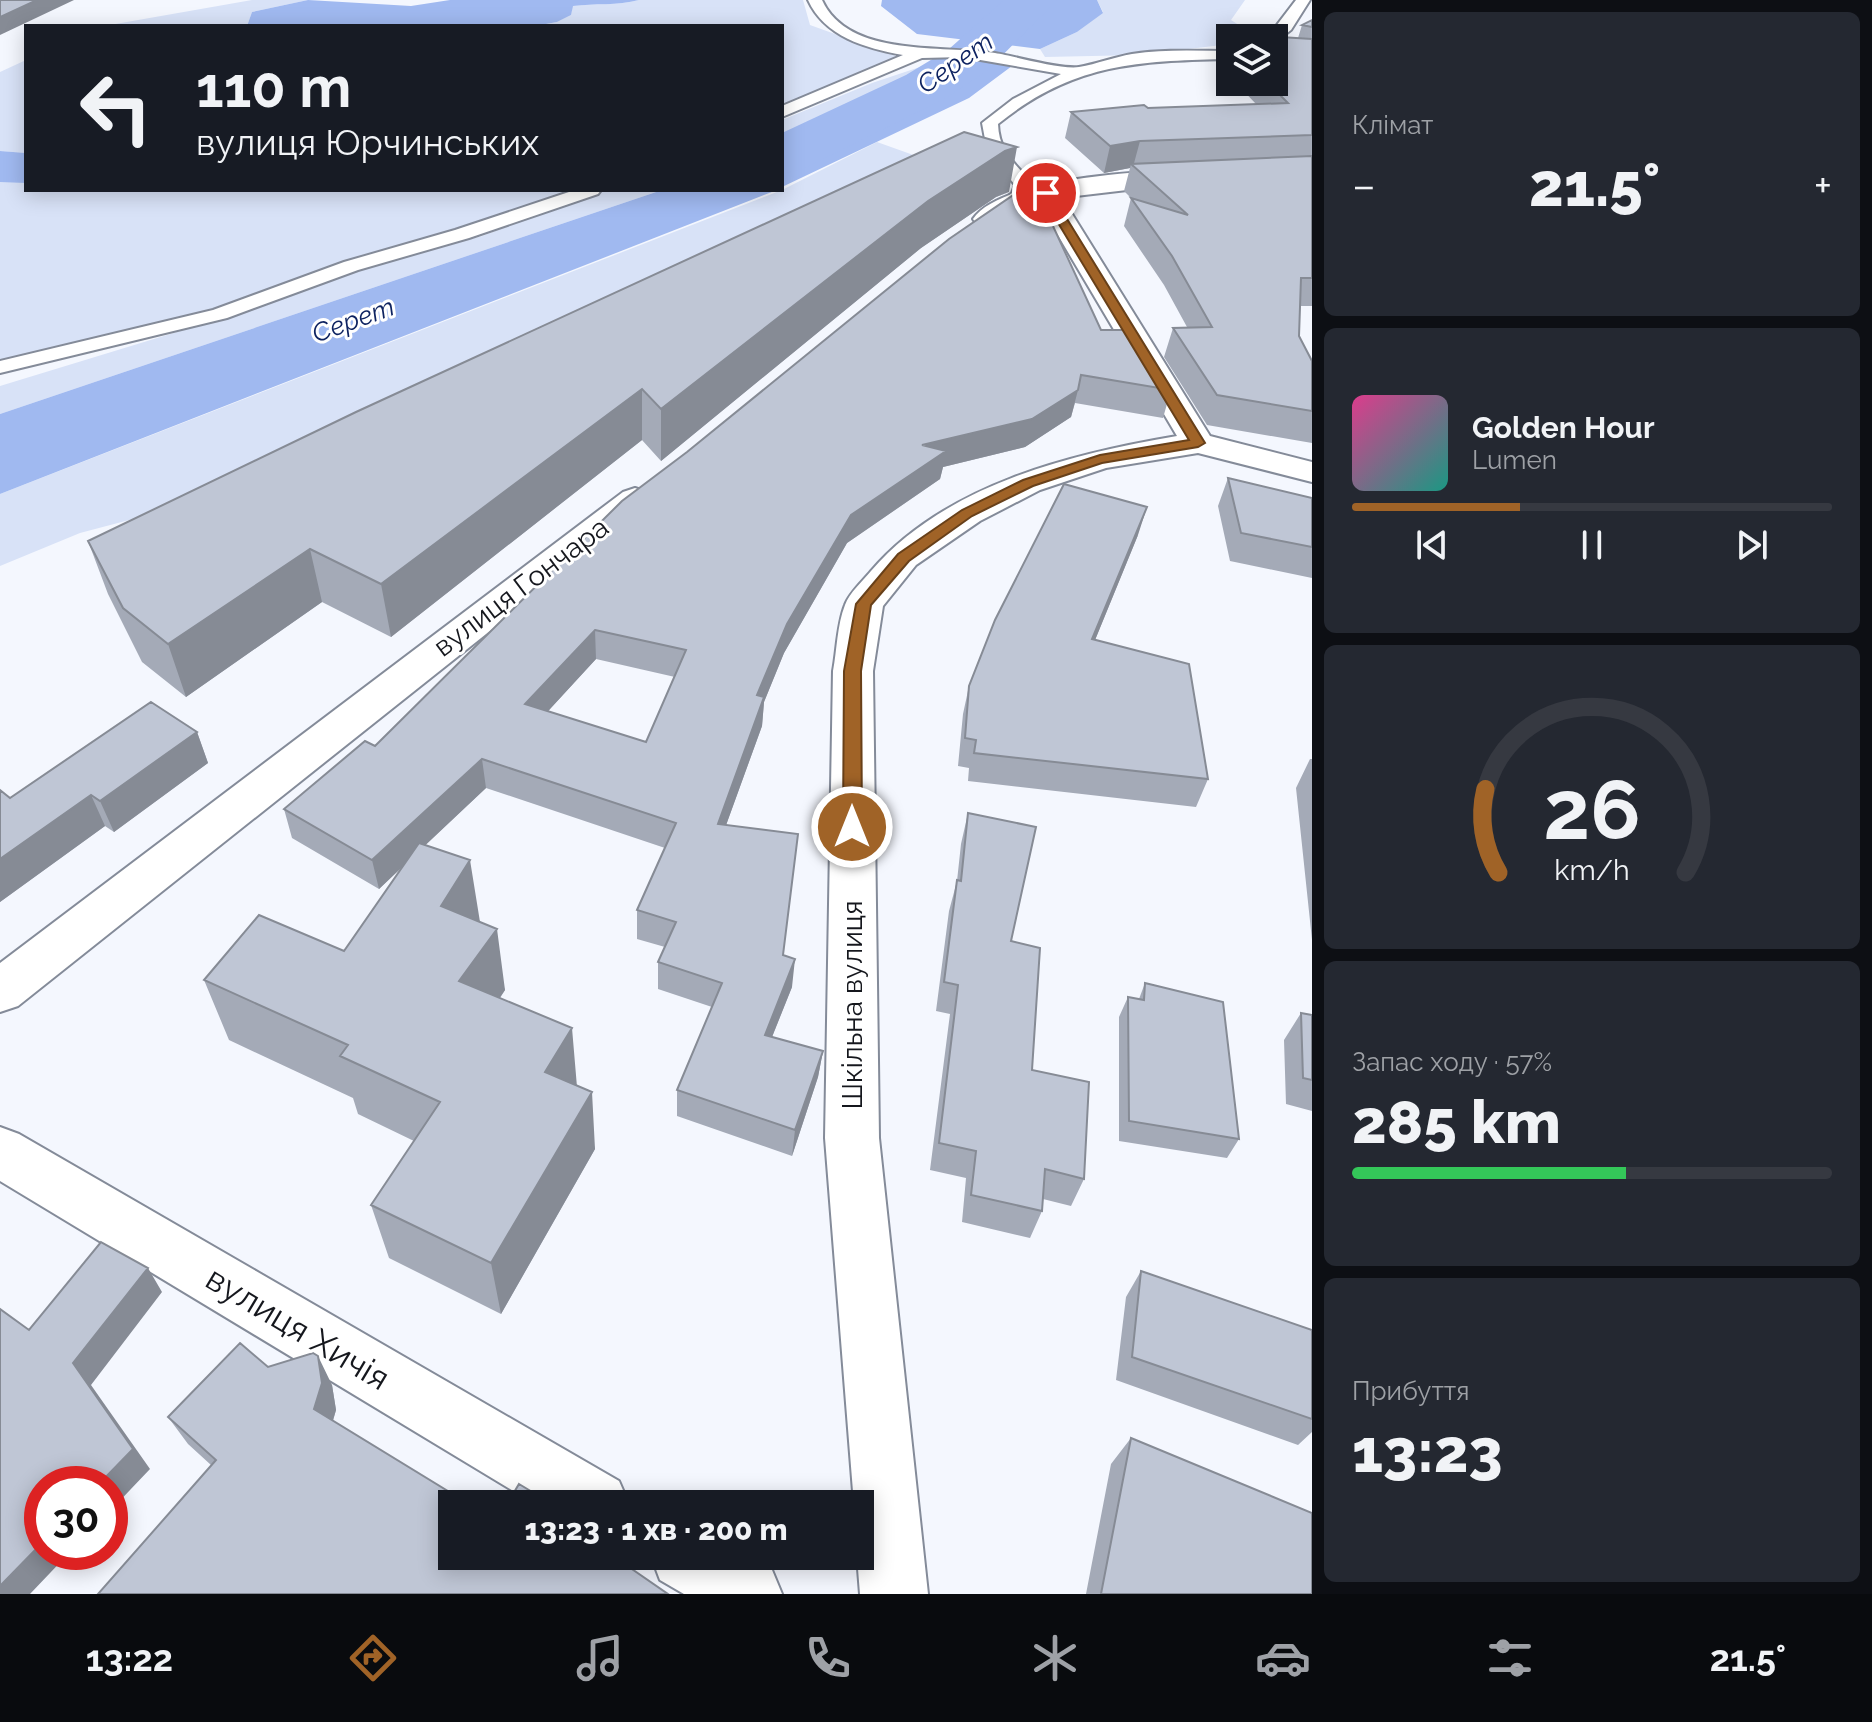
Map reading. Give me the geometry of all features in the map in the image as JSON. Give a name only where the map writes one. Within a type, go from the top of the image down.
[{"type":"street","points":[[957,239],[1007,205],[1046,193],[1133,179],[1210,176]]},
{"type":"street","points":[[1046,193],[1198,443],[1312,472]]},
{"type":"street","name":"Шкільна вулиця","points":[[894,1594],[852,1138],[853,671],[864,604],[903,557],[967,513],[1028,483],[1100,459],[1198,443]]},
{"type":"street","name":"вулиця Гончара","points":[[0,991],[661,480]]},
{"type":"street","name":"вулиця Хичія","points":[[0,1152],[572,1490]]},
{"type":"street","points":[[708,1570],[748,1594]]},
{"type":"lane","points":[[815,0],[817,11],[831,25],[867,42],[920,53]]},
{"type":"lane","points":[[1288,24],[1303,0]]},
{"type":"lane","points":[[784,111],[920,53],[947,50],[1079,73]]},
{"type":"lane","points":[[1007,205],[1020,195],[1024,184],[1000,163],[990,136],[990,123],[1033,94],[1079,73],[1120,60],[1216,56]]},
{"type":"lane","points":[[0,367],[220,314],[351,266],[462,234],[586,192]]},
{"type":"shaded area","points":[[252,0],[308,0],[252,12],[248,24],[115,24]]},
{"type":"shaded area","points":[[639,0],[803,0],[810,25],[896,56],[884,66],[784,107],[784,24],[546,24],[571,15],[572,6]]},
{"type":"shaded area","points":[[1097,0],[1245,0],[1231,20],[1237,24],[1216,24],[1216,46],[1139,55],[1045,57],[1040,49],[1077,32],[1103,12]]},
{"type":"shaded area","points":[[941,60],[939,73],[784,140],[784,119],[872,83]]},
{"type":"shaded area","points":[[24,61],[24,153],[0,151],[0,72]]},
{"type":"shaded area","points":[[877,142],[947,167],[258,486],[80,533],[0,566],[0,494],[777,192],[784,192],[784,189]]},
{"type":"shaded area","points":[[0,182],[24,183],[24,192],[576,192],[217,310],[52,347],[0,362]]},
{"type":"shaded area","points":[[601,192],[656,192],[0,414],[0,386],[239,313],[367,268],[482,236]]},
{"type":"water","points":[[308,0],[411,6],[450,0],[639,0],[573,6],[571,15],[546,24],[248,24],[252,12]]},
{"type":"water","points":[[882,0],[1097,0],[1103,13],[1077,32],[1040,49],[917,34],[881,6]]},
{"type":"water","points":[[942,54],[1016,63],[969,98],[784,186],[784,140],[939,73]]},
{"type":"water","points":[[0,151],[24,153],[24,183],[0,182]]},
{"type":"water","points":[[656,192],[772,192],[0,494],[0,414]]},
{"type":"building","points":[[0,0],[37,0],[0,17]]},
{"type":"building","points":[[1288,38],[1312,39],[1312,135],[1140,141],[1110,146],[1071,112],[1144,105],[1148,108],[1288,103],[1281,96],[1288,96]]},
{"type":"building","points":[[964,132],[1017,147],[1005,151],[928,201],[661,409],[642,389],[381,584],[310,549],[168,644],[123,608],[88,541],[356,412]]},
{"type":"building","points":[[1312,156],[1312,278],[1301,278],[1299,336],[1312,361],[1312,411],[1217,395],[1173,328],[1212,327],[1172,256],[1131,198],[1188,215],[1131,164]]},
{"type":"building","points":[[1034,185],[1101,330],[1134,330],[1171,390],[1081,375],[1078,390],[1032,419],[922,445],[946,451],[851,515],[787,624],[757,695],[764,697],[718,824],[798,834],[783,955],[795,959],[765,1035],[823,1051],[795,1130],[677,1090],[722,983],[658,962],[676,922],[637,910],[676,823],[482,759],[372,860],[284,809],[365,741],[375,746],[622,501],[687,452],[949,239],[1022,189]],"holes":[[[595,630],[686,650],[646,742],[525,704]]]},
{"type":"building","points":[[1228,478],[1312,498],[1312,547],[1241,533]]},
{"type":"building","points":[[1064,484],[1147,507],[1092,639],[1189,664],[1208,779],[974,753],[976,740],[965,738],[969,686],[995,620]]},
{"type":"building","points":[[151,702],[197,732],[100,801],[91,795],[0,859],[0,790],[10,798]]},
{"type":"building","points":[[968,813],[1036,827],[1011,941],[1040,948],[1032,1070],[1089,1082],[1084,1179],[1045,1169],[1042,1211],[971,1195],[976,1151],[939,1143],[958,985],[944,982],[957,880],[961,881]]},
{"type":"building","points":[[419,843],[470,860],[441,906],[497,929],[459,981],[572,1028],[545,1072],[592,1092],[491,1263],[371,1205],[440,1102],[340,1056],[348,1045],[204,980],[259,915],[344,951]]},
{"type":"building","points":[[1145,983],[1223,1002],[1239,1139],[1129,1121],[1128,997],[1144,1000]]},
{"type":"building","points":[[1301,1013],[1312,1015],[1312,1080],[1303,1078]]},
{"type":"building","points":[[101,1242],[148,1268],[73,1363],[133,1449],[116,1466],[24,1466],[24,1561],[0,1586],[0,1309],[29,1330]]},
{"type":"building","points":[[1141,1271],[1312,1330],[1312,1419],[1132,1357]]},
{"type":"building","points":[[240,1343],[268,1367],[313,1353],[318,1356],[322,1383],[314,1409],[446,1490],[438,1490],[438,1570],[633,1570],[668,1594],[98,1594],[119,1570],[128,1570],[128,1560],[216,1460],[168,1417]]},
{"type":"building","points":[[1131,1438],[1312,1513],[1312,1594],[1101,1594]]},
{"type":"building","points":[[519,1484],[529,1490],[515,1490]]},
{"type":"waterway","name":"Серет","points":[[784,155],[925,87],[968,60],[1033,0]]},
{"type":"route","points":[[852,827],[853,671],[864,604],[903,557],[967,513],[1028,483],[1100,459],[1198,443],[1046,193]]}]
